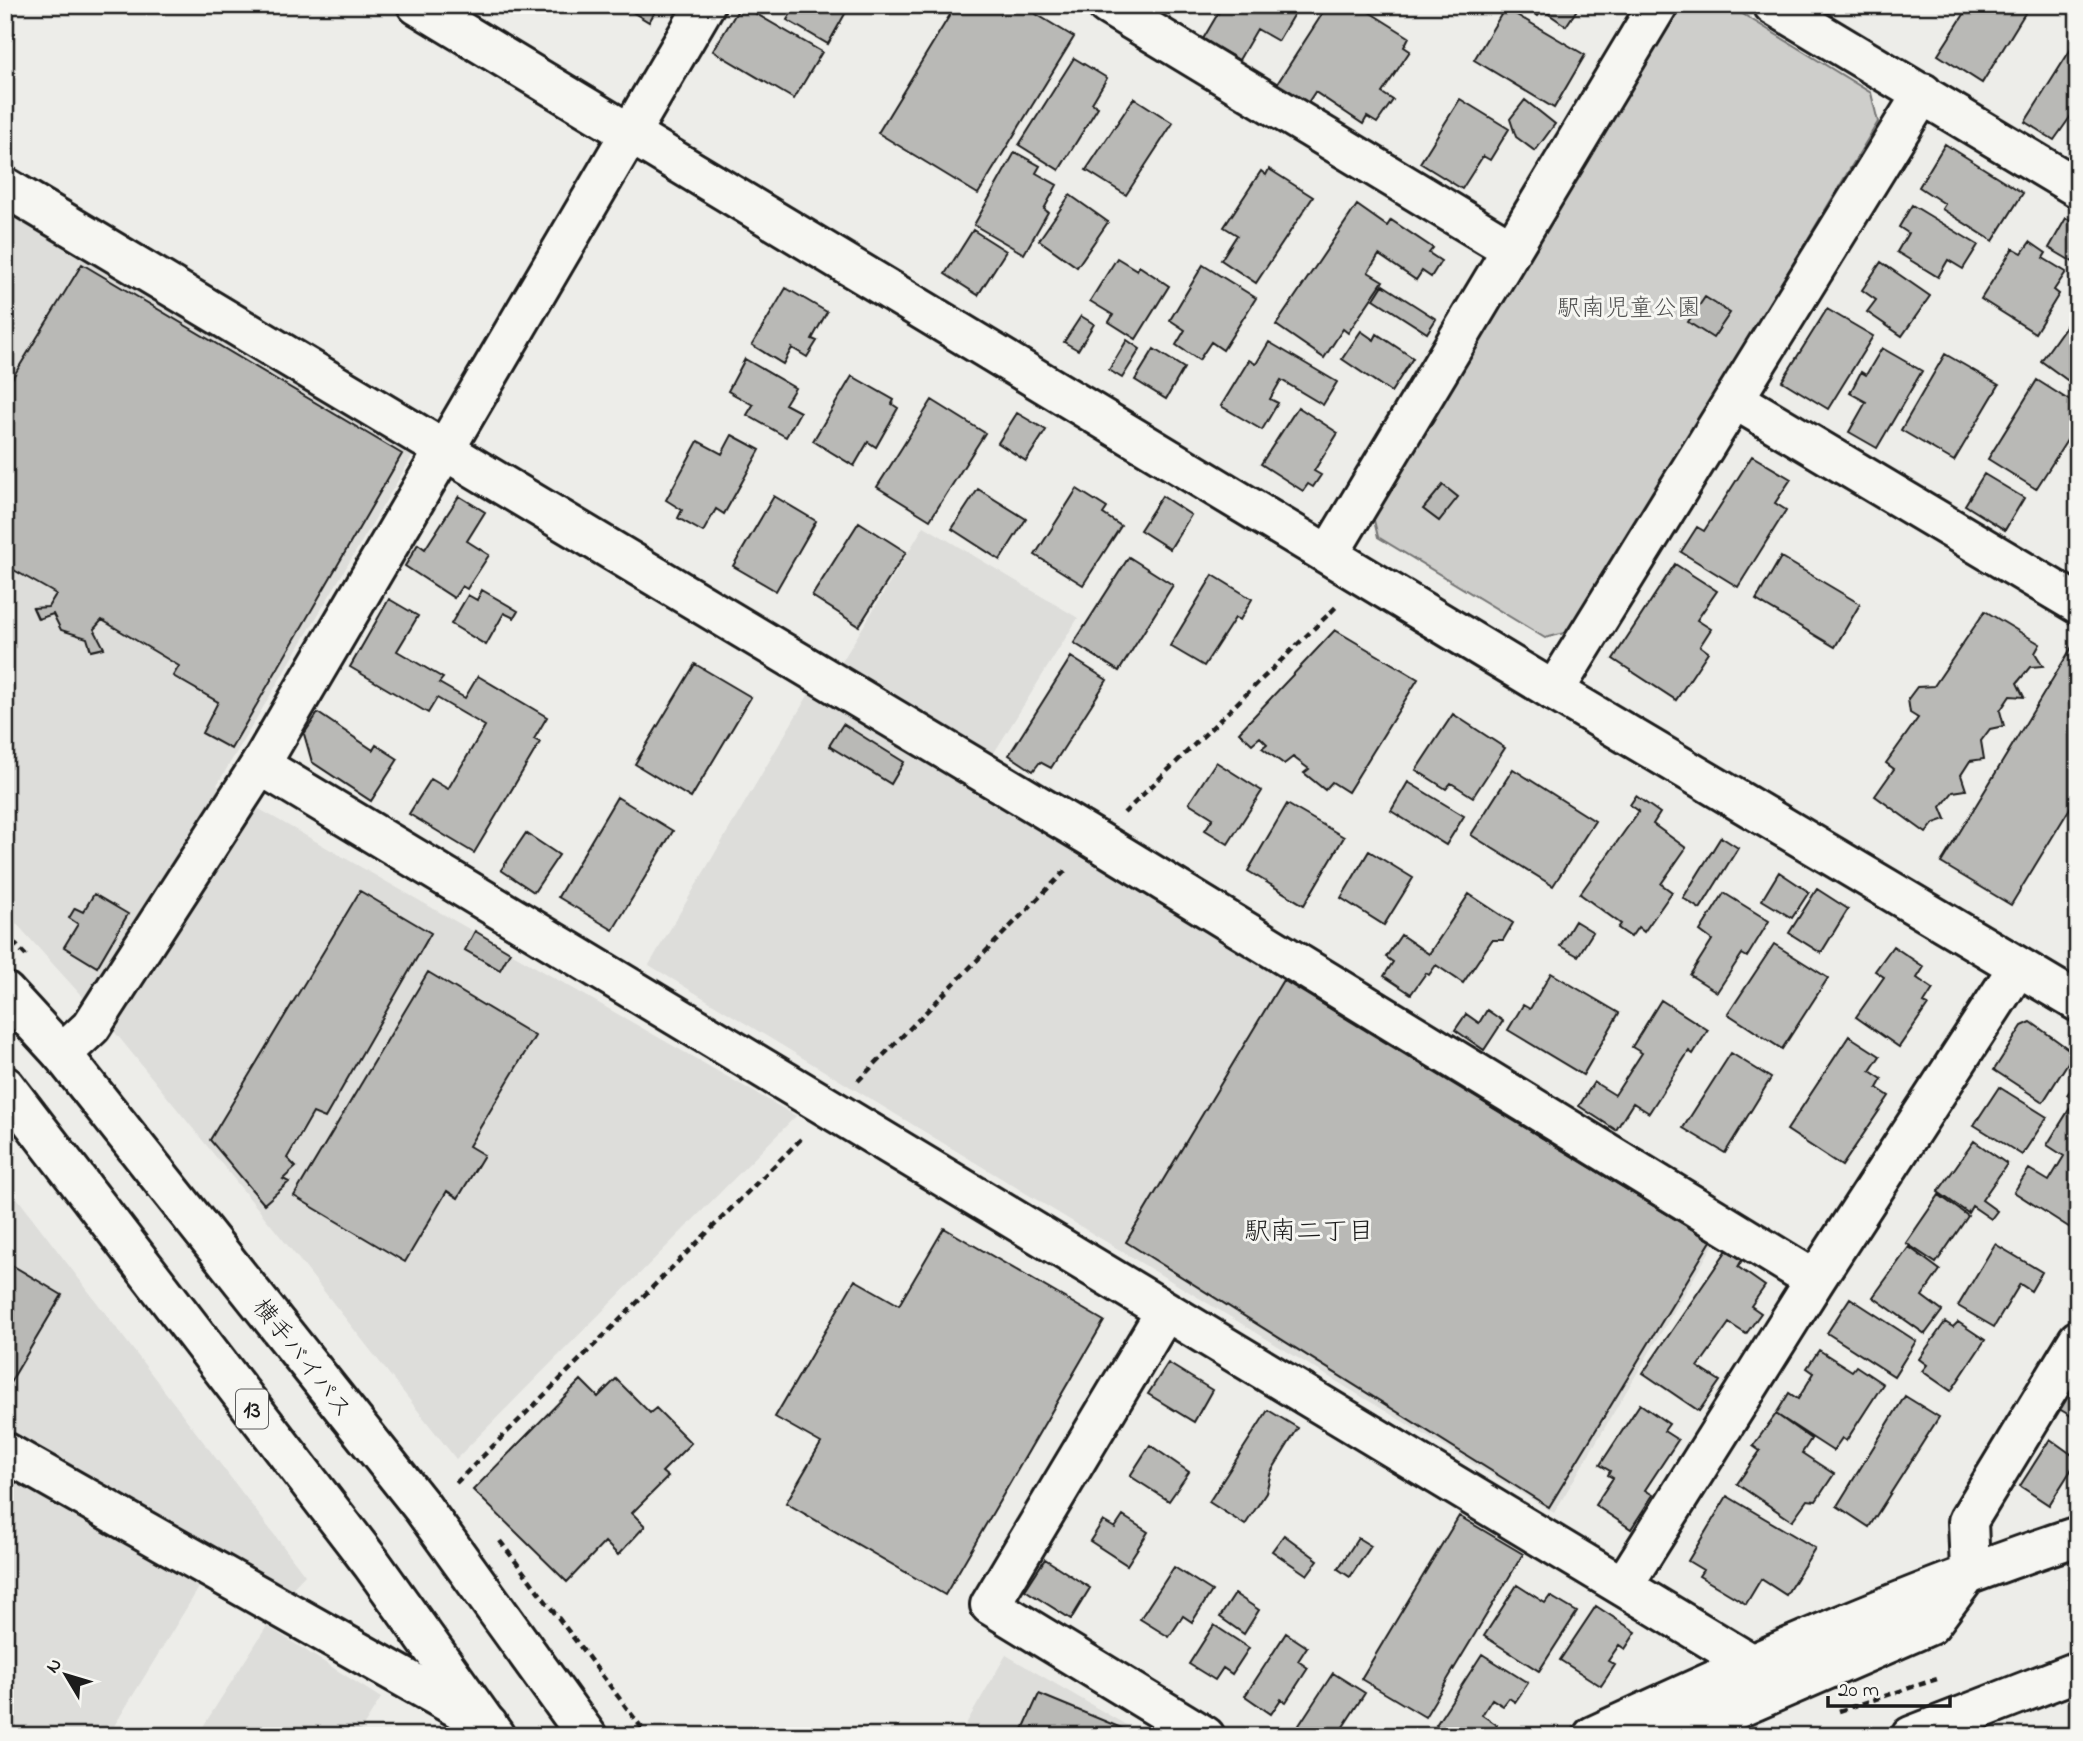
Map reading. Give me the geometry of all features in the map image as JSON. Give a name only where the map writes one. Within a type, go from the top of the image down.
[{"type":"main road","points":[[417,5],[1554,691],[2078,1002]]},
{"type":"main road","points":[[62,1054],[91,1027],[260,765],[705,5]]},
{"type":"main road","points":[[1107,5],[1511,249]]},
{"type":"main road","points":[[1329,554],[1658,5]]},
{"type":"main road","points":[[1773,5],[2078,188]]},
{"type":"main road","points":[[1554,691],[1923,93]]},
{"type":"main road","points":[[5,187],[1096,840],[1815,1280]]},
{"type":"main road","points":[[1734,399],[2078,604]]},
{"type":"main road","points":[[260,765],[1750,1663]]},
{"type":"main road","points":[[1623,1586],[1815,1280],[2018,967]]},
{"type":"main road","name":"横手バイパス","points":[[5,992],[62,1054],[422,1507],[587,1736]]},
{"type":"main road","name":"13","points":[[5,1086],[372,1564],[492,1730]]},
{"type":"main road","points":[[1165,1311],[990,1605],[1205,1736]]},
{"type":"main road","points":[[1674,1736],[1930,1625],[1970,1571],[1968,1521],[2078,1340]]},
{"type":"main road","points":[[5,1452],[492,1730]]},
{"type":"main road","points":[[1593,1736],[1750,1663],[1970,1571],[2078,1536]]},
{"type":"main road","points":[[1911,1736],[2078,1671]]},
{"type":"path","points":[[456,1483],[831,1109]]},
{"type":"path","points":[[1829,1715],[1944,1677]]},
{"type":"shaded area","points":[[5,209],[413,455],[217,785],[796,1116],[456,1459],[118,1036],[5,911]]},
{"type":"shaded area","points":[[924,526],[1078,618],[974,785],[1718,1237],[1554,1513],[649,965],[810,692],[820,698]]},
{"type":"shaded area","points":[[5,1182],[305,1575],[288,1593],[5,1432]]},
{"type":"shaded area","points":[[5,1471],[200,1586],[108,1736],[5,1736]]},
{"type":"shaded area","points":[[267,1626],[381,1698],[357,1736],[197,1736]]},
{"type":"shaded area","points":[[1006,1655],[1145,1736],[959,1736]]},
{"type":"green space","name":"駅南児童公園","points":[[1671,5],[1728,5],[1871,93],[1878,122],[1573,631],[1545,638],[1378,537],[1371,508]]},
{"type":"building","points":[[621,5],[659,5],[649,22]]},
{"type":"building","points":[[741,5],[822,52],[794,99],[713,51]]},
{"type":"building","points":[[796,5],[850,5],[828,44],[787,20]]},
{"type":"building","points":[[956,5],[1021,5],[1074,37],[978,194],[878,133]]},
{"type":"building","points":[[1223,5],[1299,5],[1278,41],[1257,29],[1239,60],[1203,39]]},
{"type":"building","points":[[1328,5],[1369,5],[1366,10],[1409,37],[1404,47],[1410,51],[1382,93],[1393,100],[1377,123],[1367,117],[1363,124],[1315,92],[1307,104],[1277,84]]},
{"type":"building","points":[[1521,5],[1580,5],[1566,26],[1543,10],[1538,16]]},
{"type":"building","points":[[1970,5],[2030,5],[1982,83],[1938,55]]},
{"type":"building","points":[[1505,8],[1585,55],[1554,108],[1474,60]]},
{"type":"building","points":[[2078,38],[2078,106],[2054,140],[2025,122]]},
{"type":"building","points":[[1074,58],[1107,78],[1092,103],[1098,107],[1059,170],[1019,145]]},
{"type":"building","points":[[1134,98],[1173,123],[1126,195],[1086,170]]},
{"type":"building","points":[[1460,99],[1509,129],[1490,160],[1483,156],[1462,189],[1420,163]]},
{"type":"building","points":[[1525,100],[1555,124],[1535,151],[1516,137],[1510,119]]},
{"type":"building","points":[[1945,144],[2023,193],[1993,241],[1942,209],[1945,204],[1919,187]]},
{"type":"building","points":[[1015,152],[1040,166],[1036,173],[1057,185],[1044,209],[1048,212],[1024,254],[974,225]]},
{"type":"building","points":[[1269,169],[1313,197],[1256,283],[1221,260],[1237,235],[1224,227],[1261,171],[1266,175]]},
{"type":"building","points":[[1070,195],[1108,222],[1077,267],[1039,240]]},
{"type":"building","points":[[1357,205],[1387,226],[1391,220],[1433,248],[1429,253],[1441,261],[1431,277],[1422,271],[1416,280],[1379,255],[1368,272],[1383,281],[1348,333],[1343,329],[1324,358],[1276,325]]},
{"type":"building","points":[[1912,205],[1978,245],[1963,269],[1948,260],[1938,277],[1897,252],[1908,233],[1899,227]]},
{"type":"building","points":[[2066,218],[2078,225],[2078,265],[2049,248]]},
{"type":"building","points":[[973,230],[1006,251],[978,295],[945,274]]},
{"type":"building","points":[[2030,242],[2046,253],[2043,258],[2066,272],[2054,290],[2059,294],[2035,333],[1981,299],[2013,248],[2022,253]]},
{"type":"building","points":[[1117,258],[1137,270],[1139,266],[1169,286],[1136,339],[1109,322],[1113,315],[1090,301]]},
{"type":"building","points":[[1881,262],[1930,296],[1902,336],[1867,312],[1876,300],[1862,290]]},
{"type":"building","points":[[82,264],[402,454],[231,749],[202,733],[218,702],[173,676],[179,666],[102,620],[94,629],[104,648],[91,651],[87,638],[61,630],[53,614],[38,619],[33,608],[48,607],[56,594],[5,565],[5,390]]},
{"type":"building","points":[[1203,265],[1256,298],[1223,350],[1211,342],[1199,360],[1176,345],[1185,330],[1170,320]]},
{"type":"building","points":[[1383,285],[1436,319],[1427,333],[1374,299]]},
{"type":"building","points":[[786,288],[827,312],[812,339],[817,341],[807,357],[792,348],[783,364],[752,345]]},
{"type":"building","points":[[1705,297],[1730,313],[1713,338],[1688,322]]},
{"type":"building","points":[[1827,309],[1873,336],[1828,409],[1782,381]]},
{"type":"building","points":[[2078,309],[2078,388],[2041,361]]},
{"type":"building","points":[[1081,316],[1094,324],[1078,350],[1064,342]]},
{"type":"building","points":[[1361,331],[1374,340],[1377,334],[1413,358],[1391,392],[1342,359]]},
{"type":"building","points":[[1127,340],[1140,349],[1122,378],[1109,370]]},
{"type":"building","points":[[1269,342],[1337,382],[1323,405],[1281,380],[1270,399],[1278,403],[1262,430],[1221,406],[1249,360],[1256,364]]},
{"type":"building","points":[[1882,348],[1922,371],[1877,448],[1849,432],[1866,402],[1850,393],[1861,372],[1866,375]]},
{"type":"building","points":[[1154,349],[1184,368],[1166,399],[1135,380]]},
{"type":"building","points":[[1945,354],[1999,385],[1954,461],[1901,430]]},
{"type":"building","points":[[745,359],[795,388],[785,404],[800,412],[786,437],[747,415],[753,405],[728,391]]},
{"type":"building","points":[[852,376],[894,400],[892,404],[898,408],[876,447],[868,442],[854,466],[813,441]]},
{"type":"building","points":[[2037,380],[2078,406],[2078,423],[2036,489],[1988,459]]},
{"type":"building","points":[[932,400],[985,433],[930,520],[877,487]]},
{"type":"building","points":[[1298,407],[1338,433],[1314,471],[1321,475],[1313,487],[1308,484],[1303,491],[1261,464]]},
{"type":"building","points":[[1017,413],[1046,430],[1026,461],[998,443]]},
{"type":"building","points":[[732,435],[760,450],[724,514],[716,509],[703,532],[678,518],[682,510],[666,500],[698,441],[722,454]]},
{"type":"building","points":[[1752,456],[1791,479],[1775,503],[1786,510],[1738,587],[1681,552],[1697,527],[1704,531]]},
{"type":"building","points":[[1984,474],[2024,498],[2005,530],[1965,505]]},
{"type":"building","points":[[1443,485],[1458,497],[1439,521],[1423,509]]},
{"type":"building","points":[[978,489],[1026,519],[1000,560],[952,529]]},
{"type":"building","points":[[1077,489],[1107,508],[1103,514],[1121,526],[1083,585],[1035,555]]},
{"type":"building","points":[[459,496],[485,512],[467,541],[489,555],[467,589],[462,586],[454,598],[405,566],[418,544],[425,549]]},
{"type":"building","points":[[774,496],[816,521],[776,591],[733,566]]},
{"type":"building","points":[[1162,496],[1191,515],[1170,549],[1140,530]]},
{"type":"building","points":[[859,522],[906,552],[859,626],[812,596]]},
{"type":"building","points":[[1129,557],[1173,585],[1119,671],[1074,643]]},
{"type":"building","points":[[1781,557],[1860,604],[1835,647],[1756,600]]},
{"type":"building","points":[[1675,564],[1717,591],[1697,620],[1711,629],[1700,646],[1708,652],[1676,700],[1613,659]]},
{"type":"building","points":[[1213,575],[1252,599],[1240,620],[1235,618],[1204,666],[1170,646]]},
{"type":"building","points":[[482,590],[518,611],[514,618],[504,613],[486,645],[451,624],[468,595],[477,600]]},
{"type":"building","points":[[389,599],[418,616],[397,651],[443,678],[439,683],[465,698],[478,676],[547,717],[534,739],[540,742],[474,853],[409,814],[431,779],[448,789],[485,726],[437,698],[428,713],[350,667]]},
{"type":"building","points":[[1985,611],[2040,644],[2035,653],[2043,666],[2030,667],[2017,683],[2024,697],[2010,696],[2000,711],[2004,726],[1990,729],[1981,741],[1984,759],[1970,761],[1961,775],[1966,790],[1953,792],[1941,807],[1946,819],[1934,823],[1926,833],[1875,796],[1894,769],[1886,763],[1918,718],[1910,713],[1908,699],[1917,687],[1934,686]]},
{"type":"building","points":[[1335,630],[1418,679],[1348,792],[1332,782],[1325,790],[1304,773],[1309,769],[1293,757],[1284,764],[1262,748],[1267,744],[1260,737],[1252,744],[1239,732]]},
{"type":"building","points":[[2078,637],[2078,795],[2011,905],[1941,863]]},
{"type":"building","points":[[1071,657],[1107,680],[1051,768],[1040,762],[1033,771],[1009,755]]},
{"type":"building","points":[[695,664],[751,697],[691,798],[635,764]]},
{"type":"building","points":[[318,713],[373,750],[376,745],[398,759],[371,801],[312,762],[304,734]]},
{"type":"building","points":[[1453,714],[1505,748],[1473,797],[1451,783],[1446,789],[1416,770]]},
{"type":"building","points":[[843,724],[904,762],[891,784],[829,746]]},
{"type":"building","points":[[1216,762],[1262,791],[1228,844],[1205,830],[1213,818],[1189,803]]},
{"type":"building","points":[[1513,769],[1595,821],[1553,886],[1471,835]]},
{"type":"building","points":[[1408,782],[1464,816],[1446,845],[1391,811]]},
{"type":"building","points":[[1636,796],[1660,813],[1653,824],[1686,848],[1661,884],[1672,892],[1644,932],[1638,927],[1631,937],[1618,928],[1621,924],[1580,894],[1639,811],[1630,805]]},
{"type":"building","points":[[617,797],[673,831],[613,930],[558,897]]},
{"type":"building","points":[[1287,804],[1344,837],[1304,905],[1248,871]]},
{"type":"building","points":[[526,833],[559,855],[534,892],[501,870]]},
{"type":"building","points":[[1721,837],[1738,848],[1700,909],[1683,898]]},
{"type":"building","points":[[1369,851],[1413,878],[1384,925],[1341,898]]},
{"type":"building","points":[[1779,872],[1809,892],[1792,918],[1762,900]]},
{"type":"building","points":[[1817,889],[1848,909],[1821,953],[1789,933]]},
{"type":"building","points":[[360,891],[431,933],[325,1118],[313,1113],[287,1158],[296,1167],[283,1179],[289,1182],[264,1204],[210,1140]]},
{"type":"building","points":[[1724,893],[1769,921],[1747,957],[1742,954],[1717,992],[1690,975],[1712,940],[1700,931]]},
{"type":"building","points":[[94,894],[128,914],[97,967],[64,947],[78,924],[69,918],[75,908],[83,912]]},
{"type":"building","points":[[1469,894],[1513,923],[1503,940],[1492,940],[1463,983],[1436,965],[1429,975],[1426,973],[1411,994],[1384,976],[1393,962],[1386,957],[1401,935],[1429,954]]},
{"type":"building","points":[[1575,921],[1593,932],[1578,956],[1560,946]]},
{"type":"building","points":[[475,931],[510,952],[500,970],[465,950]]},
{"type":"building","points":[[1774,944],[1828,978],[1782,1049],[1728,1014]]},
{"type":"building","points":[[1893,946],[1924,967],[1917,978],[1933,989],[1924,1003],[1928,1005],[1899,1047],[1856,1017],[1884,977],[1875,971]]},
{"type":"building","points":[[428,972],[535,1036],[469,1146],[484,1155],[458,1198],[447,1191],[405,1262],[294,1196]]},
{"type":"building","points":[[1551,973],[1619,1013],[1583,1075],[1508,1030],[1523,1005],[1530,1009]]},
{"type":"building","points":[[1283,980],[1711,1241],[1549,1507],[1126,1242]]},
{"type":"building","points":[[1661,1000],[1708,1030],[1693,1054],[1689,1051],[1649,1113],[1633,1103],[1616,1130],[1579,1106],[1594,1082],[1615,1095],[1642,1053],[1632,1047]]},
{"type":"building","points":[[1487,1010],[1503,1021],[1484,1050],[1455,1030],[1466,1014],[1479,1023]]},
{"type":"building","points":[[2031,1022],[2074,1053],[2043,1102],[1994,1070],[2022,1026]]},
{"type":"building","points":[[1849,1036],[1880,1056],[1870,1071],[1882,1079],[1877,1088],[1889,1096],[1842,1166],[1787,1130]]},
{"type":"building","points":[[1731,1053],[1771,1078],[1725,1153],[1683,1128]]},
{"type":"building","points":[[2078,1079],[2078,1200],[2075,1205],[2078,1207],[2078,1233],[2014,1192],[2029,1169],[2049,1181],[2064,1156],[2047,1145],[2075,1100],[2067,1095]]},
{"type":"building","points":[[1999,1087],[2047,1117],[2022,1155],[1974,1125]]},
{"type":"building","points":[[1974,1141],[2007,1164],[1982,1200],[1997,1211],[1991,1219],[1972,1206],[1968,1213],[1938,1192]]},
{"type":"building","points":[[1939,1195],[1968,1216],[1936,1263],[1906,1243]]},
{"type":"building","points":[[944,1228],[1104,1321],[945,1595],[786,1503],[821,1443],[775,1417],[855,1280],[899,1305]]},
{"type":"building","points":[[1995,1244],[2042,1272],[2031,1291],[2020,1284],[1994,1327],[1958,1306]]},
{"type":"building","points":[[1909,1247],[1940,1270],[1922,1296],[1942,1311],[1925,1334],[1873,1297]]},
{"type":"building","points":[[1727,1250],[1742,1260],[1738,1267],[1765,1286],[1751,1306],[1761,1313],[1746,1334],[1729,1323],[1698,1367],[1720,1381],[1699,1411],[1643,1373]]},
{"type":"building","points":[[5,1261],[62,1295],[5,1391]]},
{"type":"building","points":[[1850,1298],[1916,1341],[1894,1376],[1827,1333]]},
{"type":"building","points":[[1945,1322],[1953,1327],[1958,1322],[1985,1340],[1951,1391],[1922,1371],[1927,1365],[1919,1359]]},
{"type":"building","points":[[1819,1350],[1852,1371],[1856,1366],[1883,1384],[1846,1441],[1842,1438],[1833,1451],[1776,1414],[1789,1393],[1798,1399],[1814,1373],[1807,1368]]},
{"type":"building","points":[[1168,1363],[1212,1390],[1194,1422],[1148,1394]]},
{"type":"building","points":[[616,1379],[650,1413],[656,1408],[691,1443],[662,1472],[668,1477],[632,1513],[645,1526],[618,1555],[605,1542],[567,1582],[473,1490],[581,1380],[598,1397]]},
{"type":"building","points":[[2070,1380],[2078,1384],[2078,1420],[2054,1406]]},
{"type":"building","points":[[1905,1396],[1939,1417],[1869,1527],[1837,1506]]},
{"type":"building","points":[[1640,1404],[1669,1424],[1664,1431],[1678,1440],[1645,1490],[1653,1495],[1631,1529],[1595,1505],[1613,1478],[1608,1475],[1610,1471],[1600,1465]]},
{"type":"building","points":[[1268,1410],[1298,1428],[1271,1472],[1266,1493],[1245,1525],[1209,1502]]},
{"type":"building","points":[[1776,1414],[1811,1439],[1802,1453],[1834,1474],[1816,1501],[1807,1500],[1792,1521],[1737,1484],[1760,1451],[1753,1446]]},
{"type":"building","points":[[2050,1439],[2078,1459],[2049,1505],[2020,1486]]},
{"type":"building","points":[[1150,1445],[1189,1472],[1169,1501],[1130,1476]]},
{"type":"building","points":[[1727,1496],[1815,1548],[1786,1595],[1761,1579],[1746,1604],[1699,1576],[1703,1570],[1688,1561]]},
{"type":"building","points":[[1123,1516],[1148,1532],[1127,1565],[1090,1541],[1103,1521],[1115,1528]]},
{"type":"building","points":[[1459,1516],[1523,1554],[1425,1717],[1361,1679]]},
{"type":"building","points":[[1284,1535],[1318,1560],[1307,1575],[1272,1551]]},
{"type":"building","points":[[1358,1538],[1371,1546],[1350,1577],[1338,1569]]},
{"type":"building","points":[[1045,1559],[1090,1588],[1071,1619],[1025,1590]]},
{"type":"building","points":[[1174,1567],[1212,1591],[1192,1622],[1183,1616],[1169,1637],[1140,1619]]},
{"type":"building","points":[[1517,1585],[1545,1603],[1550,1596],[1577,1612],[1539,1671],[1484,1636]]},
{"type":"building","points":[[1235,1594],[1259,1610],[1244,1634],[1220,1617]]},
{"type":"building","points":[[1596,1606],[1636,1632],[1625,1649],[1619,1645],[1608,1661],[1615,1665],[1601,1686],[1560,1660]]},
{"type":"building","points":[[1214,1625],[1249,1648],[1232,1674],[1223,1668],[1215,1680],[1189,1664]]},
{"type":"building","points":[[1286,1633],[1307,1647],[1298,1661],[1308,1668],[1286,1702],[1281,1699],[1271,1714],[1245,1696]]},
{"type":"building","points":[[1482,1654],[1528,1683],[1515,1702],[1509,1698],[1503,1706],[1492,1699],[1482,1715],[1497,1725],[1490,1736],[1453,1736],[1436,1725]]},
{"type":"building","points":[[1333,1673],[1365,1693],[1337,1736],[1292,1736]]},
{"type":"building","points":[[1039,1694],[1136,1734],[1020,1736]]},
{"type":"district","name":"駅南二丁目","points":[[1309,1230]]}]
